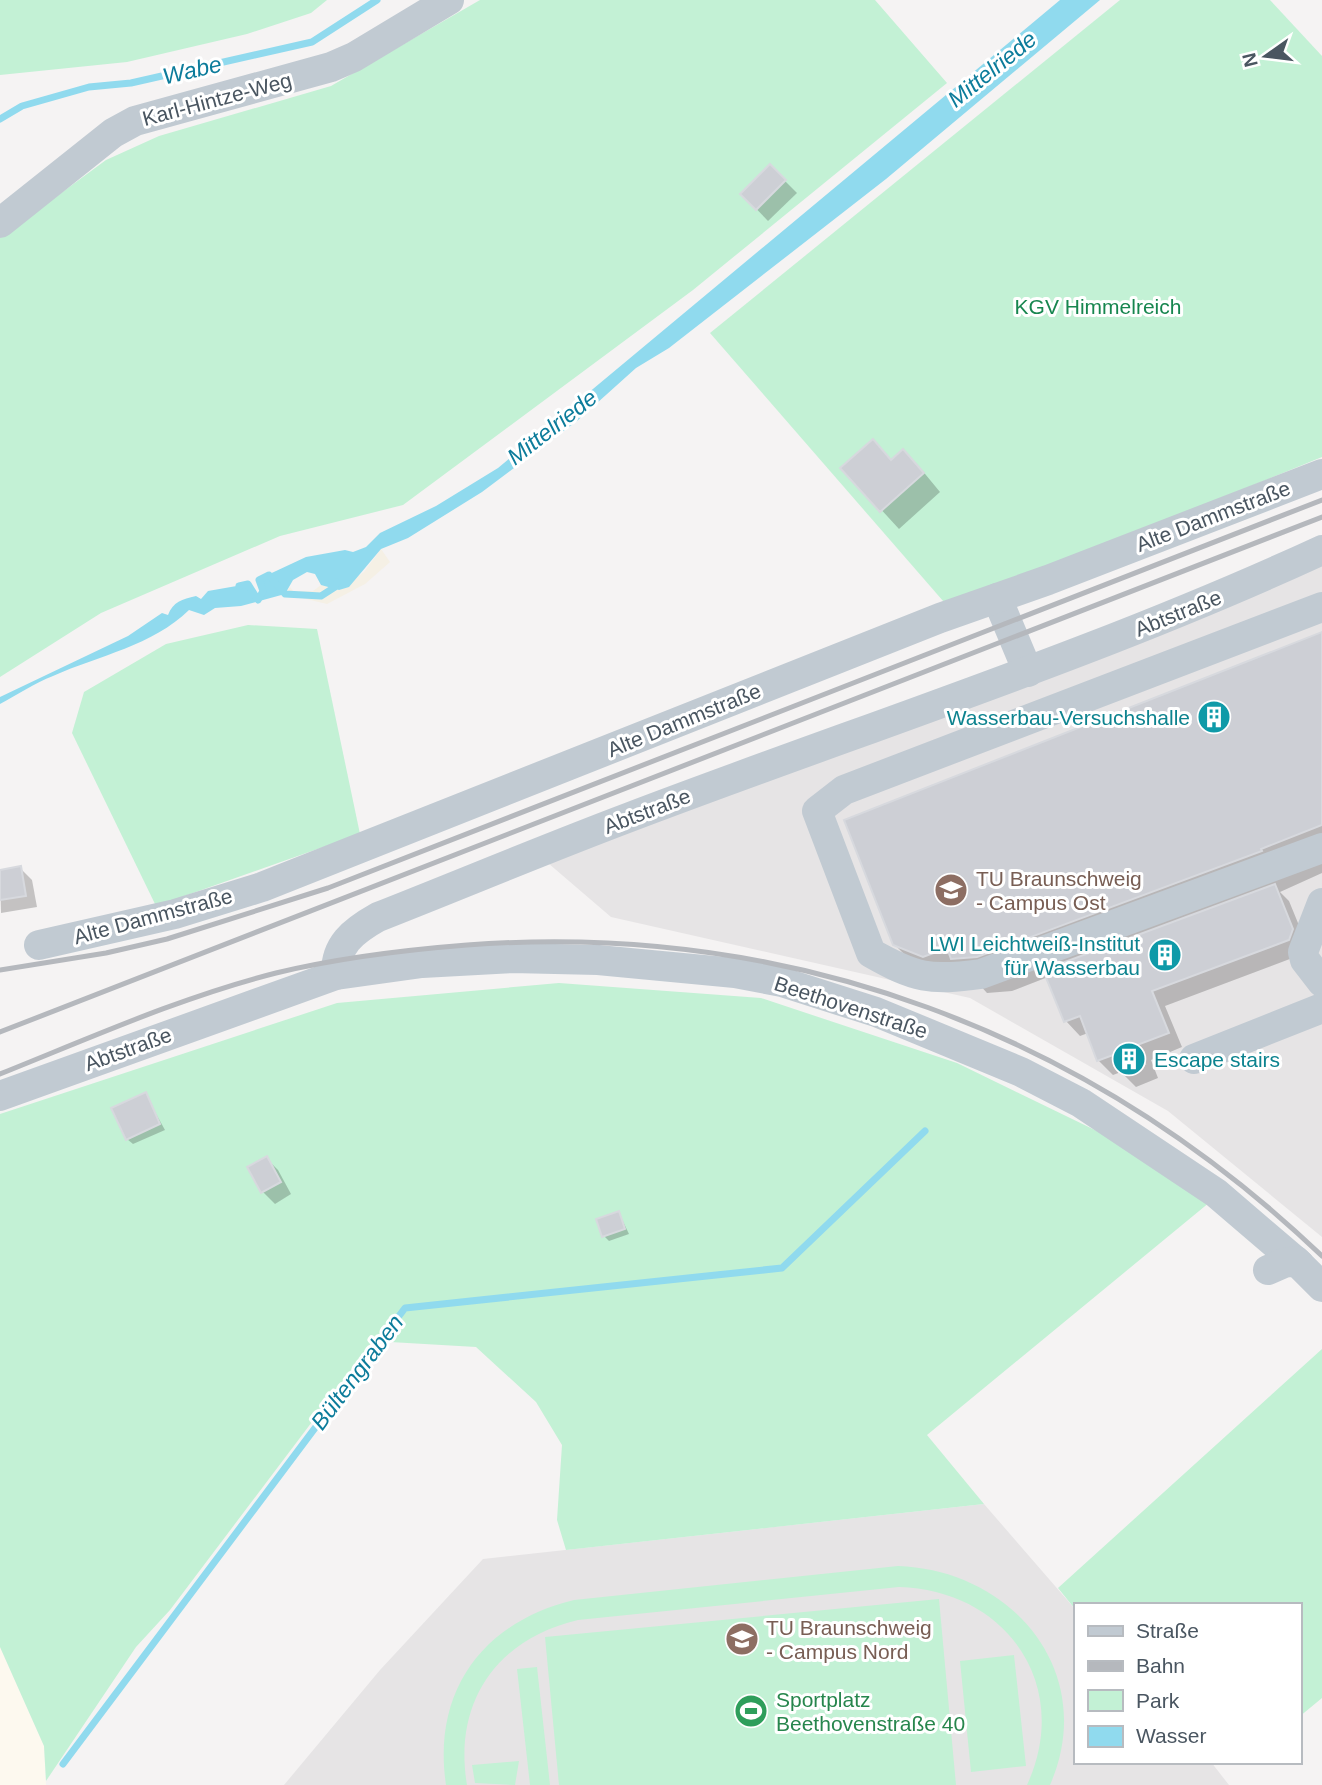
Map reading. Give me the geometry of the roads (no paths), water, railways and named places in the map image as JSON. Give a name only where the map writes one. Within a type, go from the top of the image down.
[{"type":"street","name":"Karl-Hintze-Weg","points":[[0,223],[113,133],[135,121],[331,67],[354,57],[449,0]]},
{"type":"street","name":"Alte Dammstraße","points":[[39,945],[175,914],[262,887],[997,598],[1322,474]]},
{"type":"street","name":"Abtstraße","points":[[0,1096],[336,975],[337,955],[348,938],[357,929],[378,917],[629,817],[1028,672],[1236,590],[1322,550]]},
{"type":"street","points":[[997,598],[1028,672]]},
{"type":"street","points":[[1322,607],[844,790],[817,811],[871,953],[907,973],[943,979],[981,974],[1322,848]]},
{"type":"street","points":[[1322,903],[1303,952],[1305,961],[1322,982]]},
{"type":"street","name":"Beethovenstraße","points":[[336,975],[422,962],[512,958],[598,960],[685,967],[782,982],[876,1012],[949,1041],[1081,1103],[1216,1193],[1300,1264],[1322,1287]]},
{"type":"street","points":[[1194,1059],[1322,1008]]},
{"type":"street","points":[[1268,1270],[1291,1261],[1300,1264]]},
{"type":"water","points":[[1060,0],[1100,0],[886,179],[669,348],[636,368],[577,421],[482,492],[408,538],[381,549],[349,587],[339,590],[321,585],[315,574],[307,572],[293,580],[285,594],[241,606],[215,608],[204,615],[189,610],[159,633],[46,679],[0,704],[0,697],[128,636],[162,613],[168,615],[175,604],[182,600],[196,596],[201,599],[208,591],[248,584],[259,600],[263,591],[259,584],[261,578],[306,557],[345,550],[353,552],[366,547],[380,533],[436,506],[498,468]]},
{"type":"waterway","name":"Wabe","points":[[0,119],[22,106],[89,87],[131,83],[312,42],[377,0]]},
{"type":"waterway","name":"Mittelriede","points":[[239,586],[248,584],[258,600],[263,591],[259,580],[269,575],[285,594],[321,596],[335,587],[337,582]]},
{"type":"waterway","name":"Bültengraben","points":[[63,1764],[405,1308],[782,1268],[925,1131]]},
{"type":"railway","points":[[0,970],[106,953],[167,939],[328,888],[1322,500]]},
{"type":"railway","points":[[0,1032],[1322,517]]},
{"type":"railway","points":[[0,1074],[205,994],[276,973],[347,959],[467,945],[587,942],[704,952],[818,974],[928,1007],[1034,1053],[1135,1110],[1231,1177],[1322,1256]]},
{"type":"place","name":"Wasserbau-Versuchshalle","points":[[1214,717]]},
{"type":"place","name":"TU Braunschweig - Campus Ost","points":[[951,890]]},
{"type":"place","name":"LWI Leichtweiß-Institut für Wasserbau","points":[[1165,955]]},
{"type":"place","name":"Escape stairs","points":[[1129,1059]]},
{"type":"place","name":"TU Braunschweig - Campus Nord","points":[[742,1639]]},
{"type":"place","name":"Sportplatz Beethovenstraße 40","points":[[751,1711]]},
{"type":"park label","name":"KGV Himmelreich","points":[[1098,306]]}]
